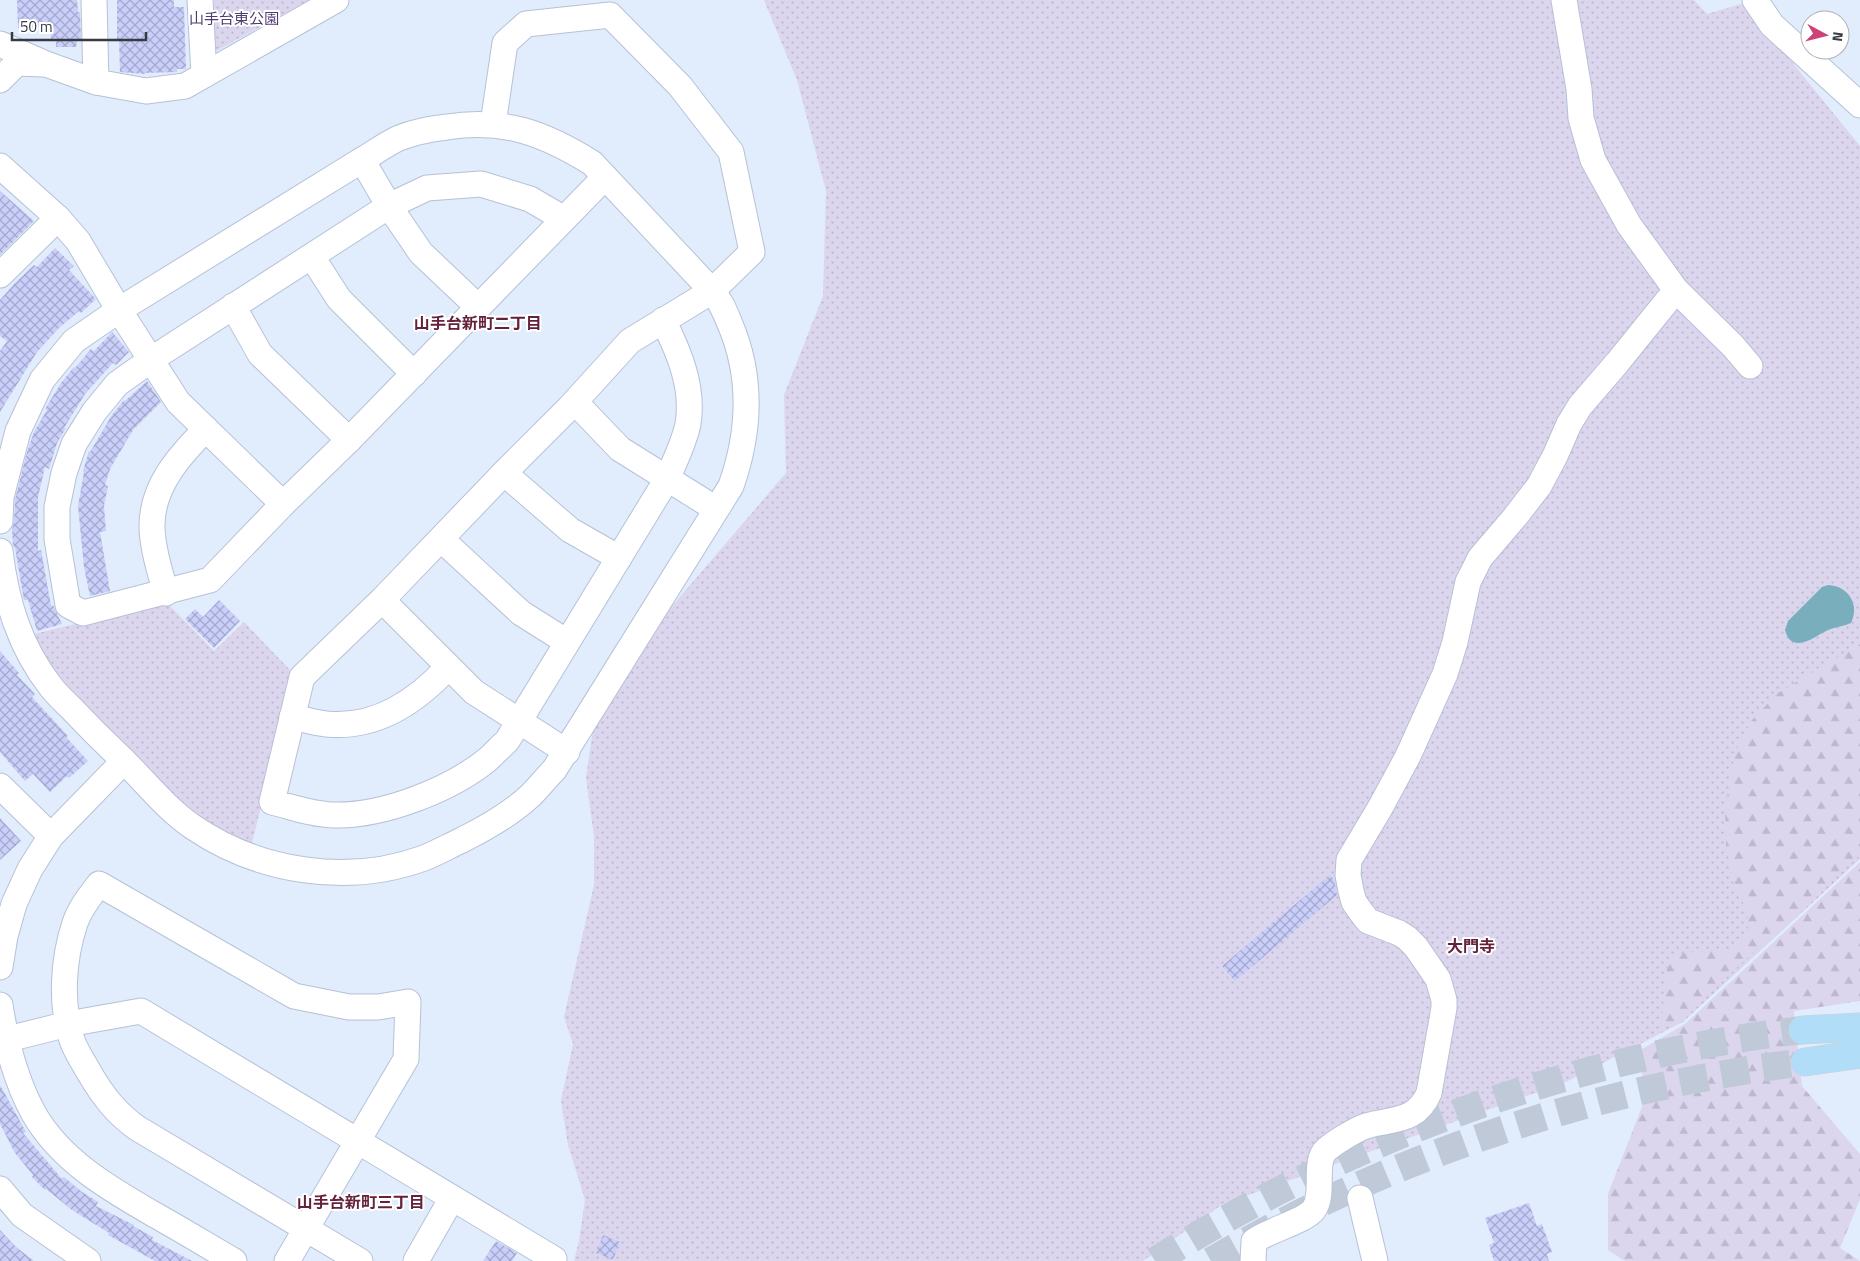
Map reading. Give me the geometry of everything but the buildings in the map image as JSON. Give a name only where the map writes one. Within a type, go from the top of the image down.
[{"type":"main road","points":[[1803,1030],[1860,1027]]},
{"type":"main road","points":[[1805,1062],[1860,1054]]},
{"type":"street","points":[[94,0],[96,82]]},
{"type":"street","points":[[200,0],[204,75]]},
{"type":"street","points":[[0,44],[46,64],[96,82],[146,91],[186,86],[336,0]]},
{"type":"street","points":[[1564,0],[1579,89],[1581,118],[1593,160],[1629,225],[1676,290],[1733,346],[1750,366]]},
{"type":"street","points":[[1755,0],[1772,25],[1860,105]]},
{"type":"street","points":[[494,124],[505,43],[526,24],[610,14],[680,86],[732,152],[752,252],[712,291],[663,320],[630,341],[575,402],[382,600],[302,677],[272,802],[334,815],[366,813],[402,804],[458,779],[488,760],[506,741],[668,479],[688,424],[688,393],[684,368],[663,320]]},
{"type":"street","points":[[0,80],[17,63],[46,64]]},
{"type":"street","points":[[0,521],[1,497],[18,431],[42,380],[74,341],[119,310],[362,160],[398,139],[424,130],[457,125],[494,124],[514,127],[575,152],[592,163],[721,302],[738,344],[744,371],[747,400],[746,426],[740,460],[731,486],[554,770],[531,795],[509,813],[481,831],[423,858],[393,866],[363,872],[324,873],[292,868],[255,859],[225,846],[192,827],[159,798],[51,687],[29,654],[16,624],[4,584],[0,551]]},
{"type":"street","points":[[362,160],[421,253],[478,307]]},
{"type":"street","points":[[0,166],[58,218],[78,241],[119,310],[178,402],[282,504]]},
{"type":"street","points":[[564,219],[530,199],[481,184],[427,188],[390,206],[233,306],[117,384],[94,412],[74,444],[64,473],[58,507],[57,539],[68,604],[83,613],[210,580],[282,504],[350,440],[564,219],[605,176]]},
{"type":"street","points":[[0,275],[58,218]]},
{"type":"street","points":[[312,257],[339,299],[414,374]]},
{"type":"street","points":[[1253,1261],[1254,1241],[1265,1233],[1303,1218],[1315,1208],[1322,1157],[1326,1150],[1365,1127],[1405,1118],[1416,1113],[1426,1100],[1444,1008],[1444,1000],[1438,979],[1407,938],[1399,932],[1368,921],[1361,912],[1354,902],[1351,891],[1348,875],[1349,860],[1373,822],[1408,756],[1444,674],[1455,642],[1468,582],[1480,558],[1539,486],[1569,424],[1580,406],[1618,363],[1676,290]]},
{"type":"street","points":[[233,306],[260,354],[350,440]]},
{"type":"street","points":[[575,402],[620,449],[716,509]]},
{"type":"street","points":[[166,592],[156,554],[152,527],[155,502],[166,475],[184,451],[206,429]]},
{"type":"street","points":[[504,473],[570,530],[619,558]]},
{"type":"street","points":[[441,539],[521,613],[567,642]]},
{"type":"street","points":[[382,600],[474,692],[566,752]]},
{"type":"street","points":[[292,717],[326,724],[355,724],[383,716],[410,703],[431,686],[448,667]]},
{"type":"street","points":[[0,967],[5,936],[14,904],[30,869],[51,836],[124,761]]},
{"type":"street","points":[[0,786],[51,836]]},
{"type":"street","points":[[287,1261],[306,1230],[406,1059],[408,1002],[378,1007],[349,1008],[294,996],[99,884],[87,899],[75,922],[65,968],[65,1006],[72,1040],[96,1083],[121,1116],[137,1128],[306,1230],[360,1261]]},
{"type":"street","points":[[0,1005],[3,1040],[17,1080],[34,1115],[56,1144],[82,1168],[114,1191],[234,1261]]},
{"type":"street","points":[[3,1040],[68,1024],[141,1011],[554,1259],[553,1261]]},
{"type":"street","points":[[0,1189],[22,1215],[88,1261]]},
{"type":"street","points":[[416,1261],[452,1198]]},
{"type":"street","points":[[1360,1198],[1375,1261]]},
{"type":"green space","name":"山手台東公園","points":[[214,0],[310,0],[214,52]]},
{"type":"green space","points":[[764,0],[1694,0],[1707,14],[1744,3],[1860,146],[1860,859],[1683,1022],[1566,1082],[1223,1204],[1143,1261],[574,1261],[585,1200],[568,1145],[561,1101],[573,1044],[564,1017],[594,885],[594,836],[586,778],[596,709],[626,660],[786,473],[784,395],[823,296],[826,191],[797,80]]},
{"type":"green space","points":[[169,601],[170,606],[214,651],[244,622],[294,674],[251,847],[195,819],[67,695],[30,635]]},
{"type":"green space","points":[[1860,644],[1860,855],[1680,1020],[1671,1025],[1661,1025],[1667,968],[1678,953],[1732,950],[1748,935],[1747,911],[1734,884],[1726,846],[1725,809],[1735,752],[1752,720],[1778,693]]},
{"type":"green space","points":[[1860,862],[1860,1001],[1794,1011],[1802,1086],[1860,1154],[1860,1199],[1840,1248],[1860,1261],[1625,1261],[1608,1250],[1608,1194],[1647,1094],[1637,1052],[1685,1024]]},
{"type":"water","points":[[1828,585],[1842,589],[1851,598],[1854,610],[1851,623],[1828,630],[1804,642],[1793,642],[1788,638],[1785,630],[1788,621],[1822,587]]},
{"type":"tunnel","points":[[1155,1261],[1229,1217],[1306,1177],[1385,1141],[1466,1110],[1549,1082],[1633,1060],[1717,1042],[1803,1030]]},
{"type":"tunnel","points":[[1211,1261],[1280,1223],[1351,1189],[1424,1158],[1498,1132],[1573,1108],[1650,1089],[1727,1073],[1805,1062]]},
{"type":"district","name":"山手台新町二丁目","points":[[478,323]]},
{"type":"district","name":"大門寺","points":[[1471,946]]},
{"type":"district","name":"山手台新町三丁目","points":[[361,1202]]}]
